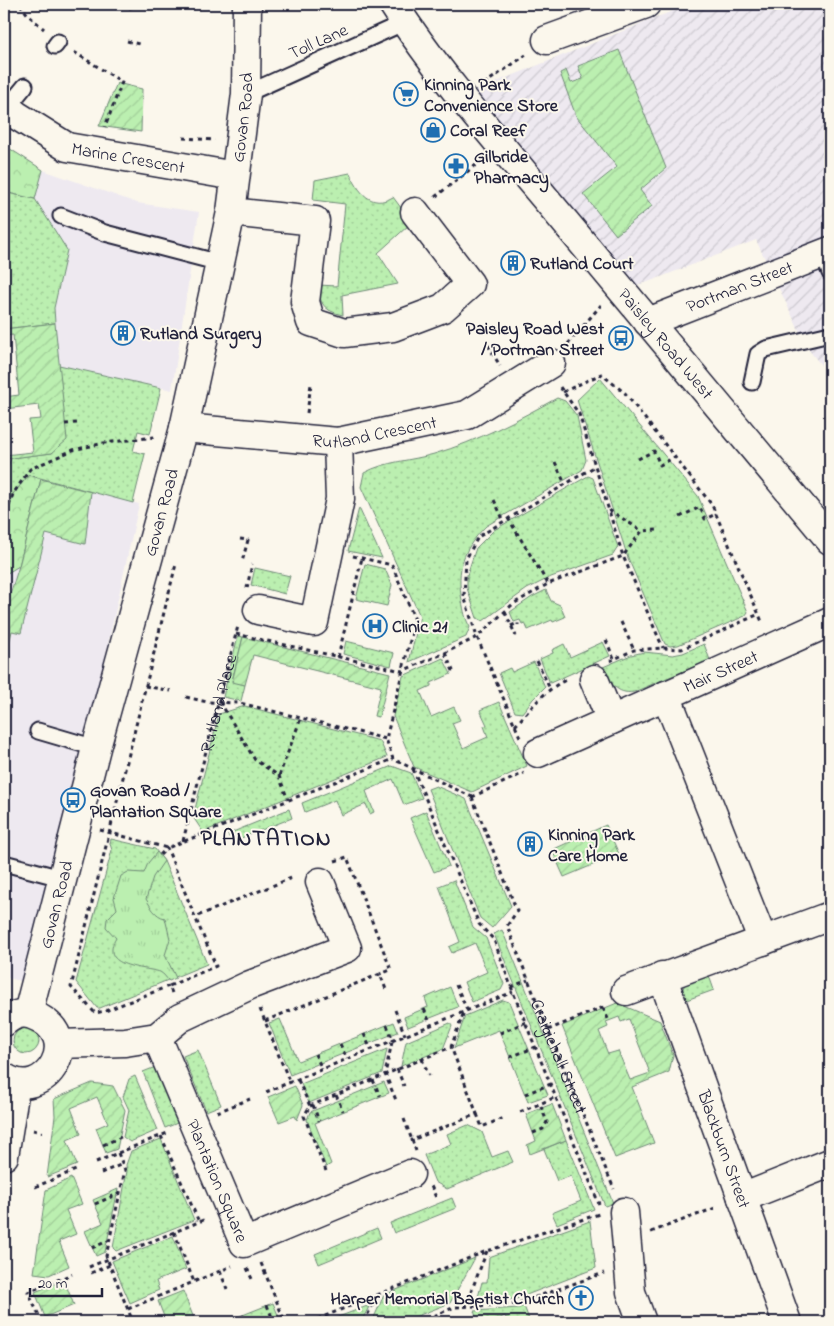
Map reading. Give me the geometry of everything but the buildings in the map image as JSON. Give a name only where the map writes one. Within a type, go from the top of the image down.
[{"type":"street","name":"Govan Road","points":[[59,1044],[56,1034],[44,1019],[16,1018],[62,878],[184,428],[231,212],[246,94],[247,4]]},
{"type":"street","points":[[547,40],[646,4]]},
{"type":"street","name":"Paisley Road West","points":[[399,13],[501,145],[830,540]]},
{"type":"street","name":"Marine Crescent","points":[[6,106],[16,116],[67,148],[236,176]]},
{"type":"street","points":[[231,212],[315,221],[305,302],[311,322],[344,333],[393,327],[443,308],[470,284],[415,212]]},
{"type":"street","name":"Portman Street","points":[[648,322],[828,260]]},
{"type":"street","name":"Rutland Crescent","points":[[184,428],[338,442],[467,414],[550,364]]},
{"type":"street","points":[[248,608],[314,622],[340,499],[338,442]]},
{"type":"street","name":"Mair Street","points":[[528,756],[830,622]]},
{"type":"street","points":[[591,673],[611,720]]},
{"type":"street","points":[[666,695],[763,940]]},
{"type":"street","points":[[4,1156],[10,1080],[36,1082],[54,1068],[59,1044],[125,1042],[157,1037],[180,1018],[250,986],[347,948],[315,874]]},
{"type":"street","points":[[626,991],[662,976],[830,916]]},
{"type":"street","name":"Blackburn Street","points":[[662,976],[787,1322]]},
{"type":"street","name":"Plantation Square","points":[[157,1037],[244,1243],[420,1171]]},
{"type":"street","points":[[742,1198],[830,1163]]},
{"type":"street","points":[[612,1208],[631,1292],[642,1322]]},
{"type":"lane","name":"Toll Lane","points":[[246,94],[399,13]]},
{"type":"lane","points":[[6,106],[25,86]]},
{"type":"lane","points":[[62,216],[105,233],[220,263]]},
{"type":"lane","points":[[752,382],[758,354],[766,349],[830,334]]},
{"type":"lane","points":[[38,731],[96,748]]},
{"type":"lane","points":[[4,862],[62,878]]},
{"type":"path","points":[[20,4],[28,15],[57,44],[122,82],[96,153]]},
{"type":"path","points":[[129,8],[140,4]]},
{"type":"path","points":[[463,98],[547,40]]},
{"type":"path","points":[[127,41],[139,44]]},
{"type":"path","points":[[415,212],[501,145]]},
{"type":"path","points":[[618,286],[550,364],[563,392],[579,414],[623,556],[663,648]]},
{"type":"path","points":[[563,392],[601,374],[625,393],[712,505],[773,648]]},
{"type":"path","points":[[65,424],[77,423]]},
{"type":"path","points":[[4,521],[13,494],[30,469],[73,450],[104,443],[150,438],[184,428]]},
{"type":"path","points":[[638,459],[654,451],[660,464],[675,457]]},
{"type":"path","points":[[554,462],[565,484]]},
{"type":"path","points":[[329,551],[392,564],[415,620],[386,739],[393,759],[472,797],[528,756],[477,637],[464,596],[466,559],[478,537],[594,467]]},
{"type":"path","points":[[494,500],[504,521]]},
{"type":"path","points":[[680,517],[700,507],[706,519],[716,514]]},
{"type":"path","points":[[608,509],[642,531],[658,530]]},
{"type":"path","points":[[508,518],[548,584]]},
{"type":"path","points":[[236,634],[402,671],[477,637],[513,604],[548,584],[623,556],[642,531]]},
{"type":"path","points":[[240,539],[248,540],[242,562]]},
{"type":"path","points":[[167,848],[216,966],[95,1014],[71,986],[178,556]]},
{"type":"path","points":[[338,657],[362,558]]},
{"type":"path","name":"Rutland Place","points":[[183,841],[236,634],[248,608],[252,564]]},
{"type":"path","points":[[504,612],[516,636]]},
{"type":"path","points":[[515,726],[541,697],[557,684],[591,673],[634,650],[682,649],[759,614]]},
{"type":"path","points":[[621,622],[634,650]]},
{"type":"path","points":[[511,626],[518,623],[518,625]]},
{"type":"path","points":[[606,640],[614,659]]},
{"type":"path","points":[[445,653],[454,673]]},
{"type":"path","points":[[537,661],[550,690]]},
{"type":"path","points":[[116,678],[171,691]]},
{"type":"path","points":[[186,697],[207,702],[240,703],[386,739]]},
{"type":"path","points":[[220,702],[255,760],[278,776],[288,800]]},
{"type":"path","points":[[278,776],[301,718]]},
{"type":"path","points":[[160,855],[167,848],[183,841],[393,759]]},
{"type":"path","points":[[413,769],[479,924],[494,940],[556,1097],[612,1208]]},
{"type":"path","name":"Craigiehall Street","points":[[472,797],[517,911],[507,926],[548,1030],[612,1208]]},
{"type":"path","points":[[75,826],[110,831],[167,848]]},
{"type":"path","points":[[195,916],[315,874],[347,857],[391,970],[265,1021]]},
{"type":"path","points":[[380,974],[387,992]]},
{"type":"path","points":[[266,1092],[466,1011],[528,980]]},
{"type":"path","points":[[171,983],[180,1018]]},
{"type":"path","points":[[456,985],[466,1011],[451,1048],[482,1127],[503,1118]]},
{"type":"path","points":[[250,986],[290,1083]]},
{"type":"path","points":[[548,1030],[603,1008],[626,991]]},
{"type":"path","points":[[603,1008],[609,1021]]},
{"type":"path","points":[[424,1009],[431,1025]]},
{"type":"path","points":[[395,1010],[405,1035]]},
{"type":"path","points":[[500,1033],[526,1022]]},
{"type":"path","points":[[387,1025],[393,1041],[386,1074],[396,1100]]},
{"type":"path","points":[[364,1034],[371,1050]]},
{"type":"path","points":[[340,1044],[347,1059]]},
{"type":"path","points":[[510,1057],[536,1047]]},
{"type":"path","points":[[326,1171],[304,1116],[311,1106],[451,1048]]},
{"type":"path","points":[[316,1054],[322,1069]]},
{"type":"path","points":[[422,1060],[429,1076]]},
{"type":"path","points":[[397,1070],[404,1086]]},
{"type":"path","points":[[298,1080],[319,1121]]},
{"type":"path","points":[[373,1080],[380,1096]]},
{"type":"path","points":[[525,1094],[551,1084]]},
{"type":"path","points":[[336,1095],[343,1111]]},
{"type":"path","points":[[520,1112],[556,1097]]},
{"type":"path","points":[[96,1162],[250,1099]]},
{"type":"path","points":[[533,1133],[543,1129],[547,1122],[540,1104]]},
{"type":"path","points":[[412,1140],[477,1114],[476,1112]]},
{"type":"path","points":[[404,1119],[420,1171],[436,1200]]},
{"type":"path","points":[[161,1136],[199,1222]]},
{"type":"path","points":[[103,1145],[121,1137]]},
{"type":"path","points":[[118,1153],[125,1170],[106,1256],[134,1322]]},
{"type":"path","points":[[101,1174],[123,1164]]},
{"type":"path","points":[[35,1187],[78,1169]]},
{"type":"path","points":[[95,1204],[120,1193]]},
{"type":"path","points":[[89,1267],[230,1210]]},
{"type":"path","points":[[174,1232],[194,1282]]},
{"type":"path","points":[[92,1248],[110,1240]]},
{"type":"path","points":[[252,1240],[285,1322]]},
{"type":"path","points":[[310,1322],[488,1250],[465,1306]]},
{"type":"path","points":[[128,1309],[236,1264]]},
{"type":"path","points":[[92,1272],[110,1265]]},
{"type":"path","points":[[220,1271],[227,1289]]},
{"type":"path","points":[[419,1322],[455,1307],[516,1304],[605,1272]]},
{"type":"path","points":[[42,1322],[28,1292],[72,1274]]},
{"type":"path","points":[[364,1322],[377,1295]]},
{"type":"path","points":[[267,1305],[274,1322]]},
{"type":"path","points":[[242,1315],[245,1322]]},
{"type":"shaded area","points":[[690,4],[830,4],[830,376],[808,349],[756,240],[648,282],[607,292],[449,101]]},
{"type":"shaded area","points":[[43,170],[137,203],[199,212],[172,390],[59,365],[54,309],[67,250],[35,199]]},
{"type":"shaded area","points":[[41,479],[139,504],[33,984],[4,977],[4,575],[19,566]]},
{"type":"green space","points":[[619,50],[666,168],[640,190],[652,206],[616,235],[583,194],[617,167],[576,116],[560,73],[566,70],[571,83],[583,79],[578,66]]},
{"type":"green space","points":[[117,83],[142,89],[141,132],[99,126]]},
{"type":"green space","points":[[4,145],[43,170],[35,199],[4,192]]},
{"type":"green space","points":[[350,173],[366,197],[378,201],[393,197],[407,216],[409,225],[378,253],[398,284],[342,295],[343,315],[331,311],[324,305],[321,301],[318,285],[337,286],[345,204],[313,200],[315,180]]},
{"type":"green space","points":[[4,192],[35,199],[67,250],[54,308],[55,323],[4,329],[4,290],[8,279],[4,267]]},
{"type":"green space","points":[[55,323],[67,440],[52,453],[4,459],[4,455],[33,452],[29,420],[41,419],[39,405],[4,409],[4,397],[19,395],[13,335],[4,336],[4,329]]},
{"type":"green space","points":[[59,365],[161,388],[150,434],[138,431],[133,451],[145,454],[133,503],[29,475],[4,521],[4,478],[11,458],[52,453]]},
{"type":"green space","points":[[600,378],[698,496],[748,612],[745,616],[678,645],[670,646],[665,644],[628,558],[577,400]]},
{"type":"green space","points":[[557,398],[565,401],[577,416],[586,460],[582,470],[486,526],[478,534],[467,551],[461,569],[460,589],[466,618],[470,627],[466,637],[409,662],[420,616],[361,487],[364,473],[381,466],[434,454],[466,443],[512,422]]},
{"type":"green space","points":[[29,475],[41,479],[19,566],[4,575],[4,521],[13,494]]},
{"type":"green space","points":[[588,476],[593,478],[618,547],[613,555],[551,577],[527,589],[483,621],[477,618],[467,588],[467,575],[476,548],[494,530]]},
{"type":"green space","points":[[41,479],[91,492],[85,544],[46,534],[21,633],[12,631],[7,651],[4,650],[4,614],[19,566]]},
{"type":"green space","points":[[359,508],[382,558],[348,551]]},
{"type":"green space","points":[[365,564],[385,569],[392,585],[387,606],[356,599]]},
{"type":"green space","points":[[255,568],[290,576],[285,594],[251,585]]},
{"type":"green space","points":[[546,590],[551,601],[560,605],[565,617],[528,630],[525,623],[522,624],[520,620],[514,622],[510,612]]},
{"type":"green space","points":[[238,636],[243,637],[232,681],[245,685],[241,701],[223,697]]},
{"type":"green space","points":[[243,637],[390,673],[379,717],[374,716],[381,687],[253,655],[245,685],[232,682]]},
{"type":"green space","points":[[346,641],[394,653],[391,666],[343,654]]},
{"type":"green space","points":[[603,642],[610,656],[550,683],[540,659],[553,653],[552,650],[564,644],[570,657]]},
{"type":"green space","points":[[704,644],[710,660],[634,692],[623,691],[614,686],[603,667],[631,655],[644,652],[673,655]]},
{"type":"green space","points":[[443,658],[451,674],[431,683],[431,686],[420,691],[431,717],[454,707],[460,720],[452,723],[463,748],[488,737],[484,726],[487,725],[480,710],[499,702],[527,766],[472,792],[414,767],[393,716],[403,676]]},
{"type":"green space","points":[[534,662],[545,687],[522,713],[515,712],[499,673],[510,668],[512,672]]},
{"type":"green space","points":[[245,706],[380,741],[387,757],[203,832],[193,817],[219,714]]},
{"type":"green space","points":[[392,766],[411,773],[422,798],[404,805],[393,779],[366,791],[374,812],[370,814],[366,804],[341,815],[335,800],[305,812],[302,803]]},
{"type":"green space","points":[[436,786],[466,799],[511,906],[492,928],[480,918],[428,789]]},
{"type":"green space","points":[[289,809],[292,818],[231,842],[228,834]]},
{"type":"green space","points":[[426,811],[449,866],[434,872],[410,818]]},
{"type":"green space","points":[[606,825],[619,854],[564,877],[552,850]]},
{"type":"green space","points":[[111,839],[155,849],[164,861],[207,964],[97,1008],[76,982],[112,850]]},
{"type":"green space","points":[[157,852],[164,861],[153,877],[146,899],[156,913],[165,918],[170,939],[165,955],[176,978],[169,981],[160,972],[118,961],[113,955],[112,948],[116,938],[106,927],[107,919],[117,909],[114,898],[121,876],[128,872],[144,873],[148,863]]},
{"type":"green space","points":[[454,880],[473,927],[486,938],[504,984],[501,990],[472,1002],[464,982],[487,972],[475,943],[452,953],[449,947],[460,942],[439,886]]},
{"type":"green space","points":[[502,930],[613,1203],[605,1206],[494,934]]},
{"type":"green space","points":[[707,970],[714,990],[681,1002],[683,989],[687,982]]},
{"type":"green space","points":[[450,987],[458,1007],[408,1027],[404,1017],[428,1007],[425,998]]},
{"type":"green space","points":[[503,1000],[509,1002],[548,1095],[528,1102],[499,1030],[454,1048],[465,1016]]},
{"type":"green space","points":[[617,1003],[660,1021],[673,1055],[669,1072],[632,1087],[654,1143],[615,1158],[562,1026]],"holes":[[[619,1017],[621,1022],[629,1019],[650,1073],[630,1080],[618,1051],[608,1054],[599,1031],[608,1027],[606,1022]]]},
{"type":"green space","points":[[280,1019],[298,1061],[394,1022],[398,1032],[290,1075],[269,1023]]},
{"type":"green space","points":[[450,1023],[452,1026],[443,1049],[401,1066],[406,1042]]},
{"type":"green space","points":[[26,1028],[35,1032],[39,1041],[35,1050],[26,1054],[17,1050],[13,1041],[17,1032]]},
{"type":"green space","points":[[387,1049],[382,1073],[309,1103],[301,1084]]},
{"type":"green space","points":[[198,1050],[221,1105],[206,1111],[183,1056]]},
{"type":"green space","points":[[158,1066],[180,1122],[165,1128],[143,1072]]},
{"type":"green space","points":[[135,1076],[158,1130],[130,1142],[123,1137],[129,1110],[123,1097],[129,1079]]},
{"type":"green space","points":[[384,1082],[389,1093],[315,1123],[331,1164],[326,1167],[307,1120],[310,1112]]},
{"type":"green space","points":[[92,1083],[113,1086],[125,1110],[117,1149],[106,1153],[96,1128],[108,1123],[97,1097],[71,1108],[81,1134],[67,1140],[77,1165],[47,1177],[55,1116],[54,1099]]},
{"type":"green space","points":[[295,1086],[303,1105],[297,1120],[295,1116],[279,1122],[268,1097]]},
{"type":"green space","points":[[552,1104],[566,1140],[530,1154],[527,1145],[536,1141],[526,1114]]},
{"type":"green space","points":[[468,1125],[482,1132],[492,1157],[508,1151],[513,1162],[447,1189],[435,1182],[424,1155],[451,1144],[447,1134]]},
{"type":"green space","points":[[161,1139],[194,1220],[116,1251],[113,1248],[127,1171],[126,1165],[131,1151]]},
{"type":"green space","points":[[566,1140],[594,1209],[557,1224],[552,1213],[581,1201],[571,1176],[557,1181],[544,1149]]},
{"type":"green space","points":[[71,1178],[82,1204],[66,1210],[76,1234],[59,1241],[69,1266],[49,1275],[34,1273],[46,1190]]},
{"type":"green space","points":[[118,1189],[105,1252],[96,1256],[85,1231],[103,1223],[93,1200]]},
{"type":"green space","points":[[452,1198],[456,1208],[394,1233],[390,1223]]},
{"type":"green space","points":[[590,1221],[596,1268],[516,1299],[477,1301],[482,1282],[487,1282],[489,1257]]},
{"type":"green space","points":[[377,1228],[381,1238],[319,1264],[315,1254]]},
{"type":"green space","points":[[173,1236],[186,1269],[156,1281],[159,1290],[130,1303],[112,1261]]},
{"type":"green space","points":[[475,1258],[450,1303],[402,1322],[372,1322],[384,1295]]},
{"type":"green space","points":[[64,1280],[74,1305],[45,1317],[35,1292]]},
{"type":"green space","points":[[183,1291],[195,1321],[166,1322],[158,1301]]},
{"type":"green space","points":[[273,1303],[281,1322],[225,1322]]},
{"type":"green space","points":[[370,1305],[361,1322],[325,1322]]},
{"type":"green space","points":[[524,1306],[530,1322],[508,1322],[505,1316],[491,1322],[478,1322],[474,1311],[519,1308]]},
{"type":"place","name":"Kinning Park Convenience Store","points":[[406,94]]},
{"type":"place","name":"Coral Reef","points":[[433,130]]},
{"type":"place","name":"Gilbride Pharmacy","points":[[456,166]]},
{"type":"place","name":"Rutland Court","points":[[513,263]]},
{"type":"place","name":"Rutland Surgery","points":[[123,333]]},
{"type":"place","name":"Paisley Road West / Portman Street","points":[[621,338]]},
{"type":"place","name":"Clinic 21","points":[[375,626]]},
{"type":"place","name":"Govan Road / Plantation Square","points":[[73,800]]},
{"type":"place","name":"Kinning Park Care Home","points":[[530,844]]},
{"type":"place","name":"Harper Memorial Baptist Church","points":[[581,1298]]},
{"type":"district","name":"PLANTATION","points":[[266,837]]}]
